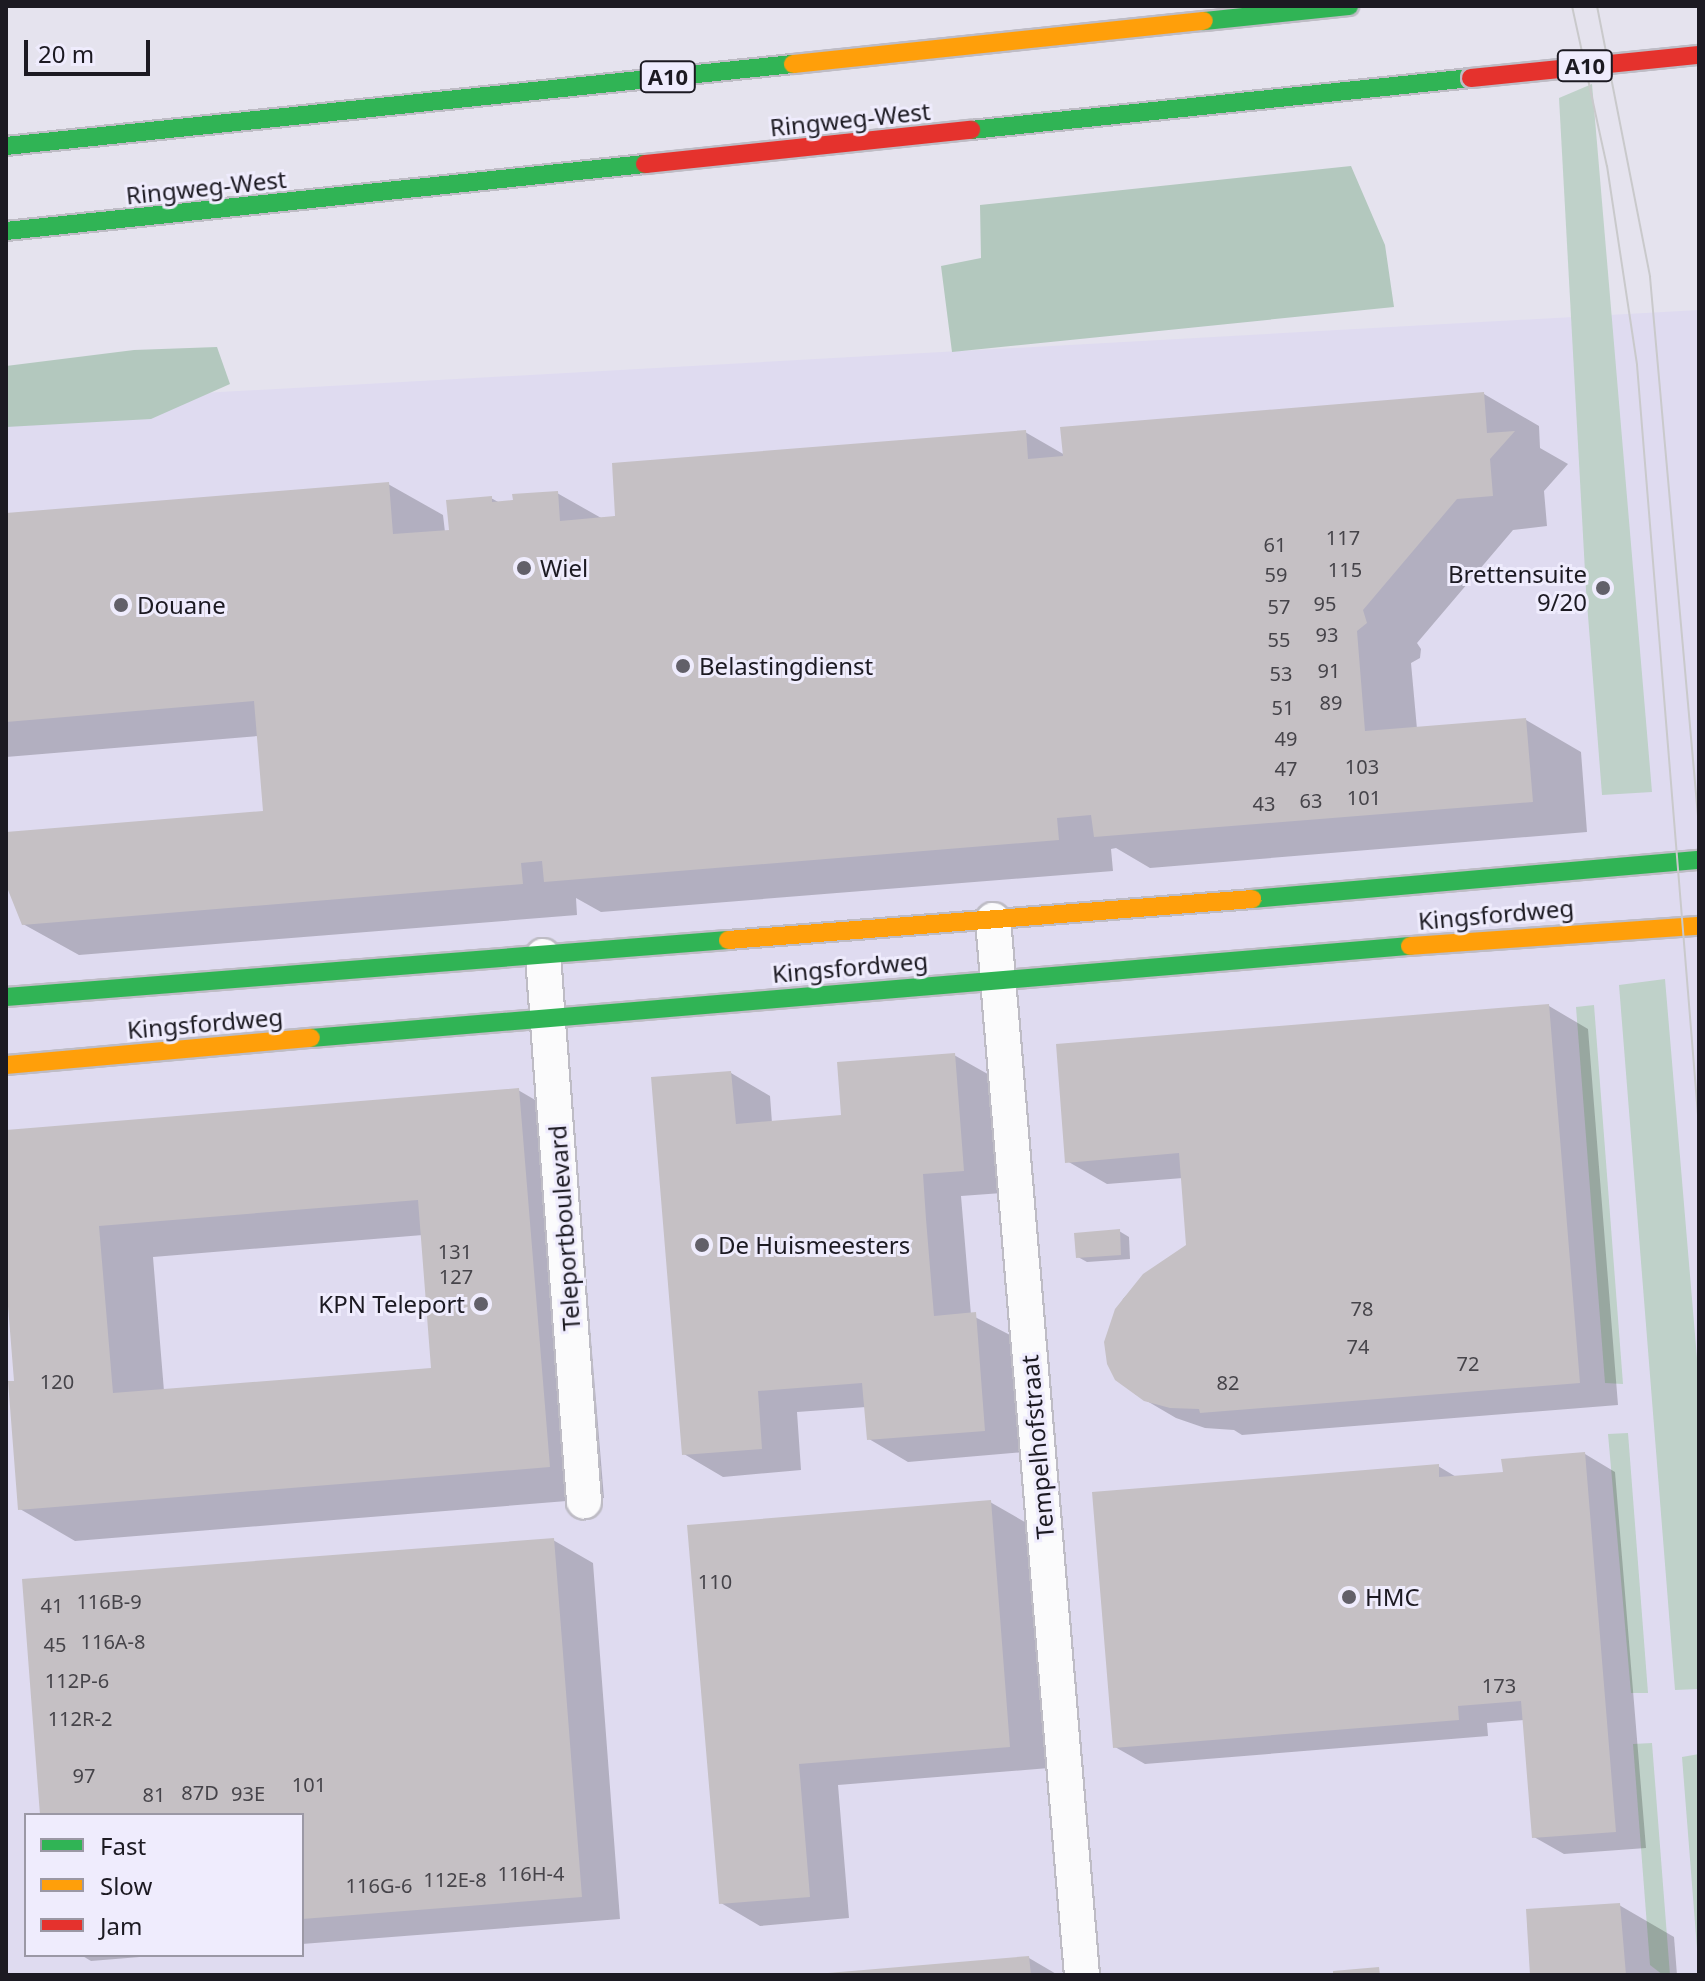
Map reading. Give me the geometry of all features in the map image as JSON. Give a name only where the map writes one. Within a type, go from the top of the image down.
[{"type":"main road","name":"A10","points":[[6,146],[1349,6]]},
{"type":"main road","name":"Ringweg-West","points":[[6,231],[1699,55]]},
{"type":"main road","name":"Kingsfordweg","points":[[6,997],[460,959],[543,956],[993,920],[1699,860]]},
{"type":"main road","name":"Kingsfordweg","points":[[6,1065],[996,978],[1607,930],[1699,926]]},
{"type":"street","name":"Tempelhofstraat","points":[[993,920],[1082,1975]]},
{"type":"street","name":"Teleportboulevard","points":[[543,956],[584,1501]]},
{"type":"shaded area","points":[[1592,84],[1652,792],[1602,795],[1586,590],[1559,98]]},
{"type":"shaded area","points":[[1699,310],[1699,1975],[6,1975],[6,404]]},
{"type":"shaded area","points":[[1665,979],[1699,1382],[1699,1689],[1675,1690],[1619,985]]},
{"type":"shaded area","points":[[1594,1005],[1623,1384],[1605,1383],[1576,1007]]},
{"type":"shaded area","points":[[1628,1433],[1648,1693],[1631,1693],[1608,1434]]},
{"type":"shaded area","points":[[1652,1743],[1670,1975],[1663,1975],[1650,1965],[1633,1744]]},
{"type":"shaded area","points":[[1699,1754],[1699,1961],[1698,1961],[1682,1757]]},
{"type":"green space","points":[[1351,166],[1385,245],[1394,307],[952,352],[941,266],[981,258],[980,205]]},
{"type":"green space","points":[[217,347],[230,384],[151,419],[6,427],[6,366],[134,350]]},
{"type":"building","name":"Belastingdienst","points":[[1484,392],[1487,433],[1515,431],[1490,459],[1493,496],[1457,499],[1363,610],[1367,623],[1357,631],[1365,731],[1526,718],[1533,802],[1094,837],[1091,815],[1057,818],[1059,840],[544,882],[542,861],[521,863],[523,884],[22,925],[6,885],[6,832],[263,811],[254,701],[6,722],[6,513],[389,482],[393,534],[449,530],[446,500],[492,496],[492,502],[513,500],[512,494],[558,491],[560,521],[615,516],[612,463],[1026,430],[1028,459],[1063,456],[1060,427]]},
{"type":"building","points":[[1549,1004],[1580,1383],[1200,1413],[1199,1409],[1170,1408],[1144,1401],[1115,1380],[1107,1364],[1104,1342],[1115,1309],[1143,1274],[1186,1245],[1179,1153],[1065,1163],[1056,1044]]},
{"type":"building","points":[[955,1053],[964,1171],[923,1174],[926,1219],[934,1316],[976,1312],[985,1431],[867,1440],[862,1383],[758,1391],[762,1449],[682,1455],[651,1077],[731,1071],[736,1124],[841,1115],[837,1062]]},
{"type":"building","name":"KPN Teleport","points":[[519,1088],[550,1467],[18,1510],[8,1381],[14,1381],[6,1281],[6,1130]],"holes":[[[418,1200],[431,1368],[113,1393],[99,1226]]]},
{"type":"building","points":[[1120,1229],[1121,1255],[1076,1258],[1074,1233]]},
{"type":"building","name":"HMC","points":[[1585,1452],[1616,1832],[1532,1838],[1521,1701],[1458,1706],[1459,1720],[1113,1748],[1092,1492],[1439,1464],[1439,1477],[1503,1472],[1501,1459]]},
{"type":"building","points":[[991,1500],[1010,1747],[799,1764],[810,1897],[719,1904],[687,1525]]},
{"type":"building","points":[[554,1538],[582,1897],[304,1919],[304,1813],[40,1813],[22,1579]]},
{"type":"building","points":[[1620,1903],[1626,1975],[1530,1975],[1526,1909]]},
{"type":"building","points":[[1029,1956],[1031,1975],[828,1975],[828,1973]]},
{"type":"building","points":[[1379,1967],[1380,1975],[1333,1975],[1333,1971]]},
{"type":"tram line","points":[[1572,6],[1607,166],[1637,365],[1699,1128]]},
{"type":"tram line","points":[[1597,6],[1650,277],[1699,827]]},
{"type":"traffic: fast","points":[[1204,21],[1349,6]]},
{"type":"traffic: fast","points":[[6,146],[793,64]]},
{"type":"traffic: fast","points":[[971,130],[1471,78]]},
{"type":"traffic: fast","points":[[6,231],[645,164]]},
{"type":"traffic: fast","points":[[1252,899],[1699,860]]},
{"type":"traffic: fast","points":[[6,997],[728,940]]},
{"type":"traffic: fast","points":[[311,1038],[1410,946]]},
{"type":"traffic: slow","points":[[793,64],[1204,21]]},
{"type":"traffic: slow","points":[[728,940],[1252,899]]},
{"type":"traffic: slow","points":[[1410,946],[1699,926]]},
{"type":"traffic: slow","points":[[6,1065],[311,1038]]},
{"type":"traffic: jam","points":[[1471,78],[1699,55]]},
{"type":"traffic: jam","points":[[645,164],[971,130]]},
{"type":"place","name":"Wiel","points":[[524,568]]},
{"type":"place","name":"Brettensuite 9/20","points":[[1603,588]]},
{"type":"place","name":"Douane","points":[[121,605]]},
{"type":"place","name":"Belastingdienst","points":[[683,666]]},
{"type":"place","name":"De Huismeesters","points":[[702,1245]]},
{"type":"place","name":"KPN Teleport","points":[[481,1304]]},
{"type":"place","name":"HMC","points":[[1349,1597]]}]
